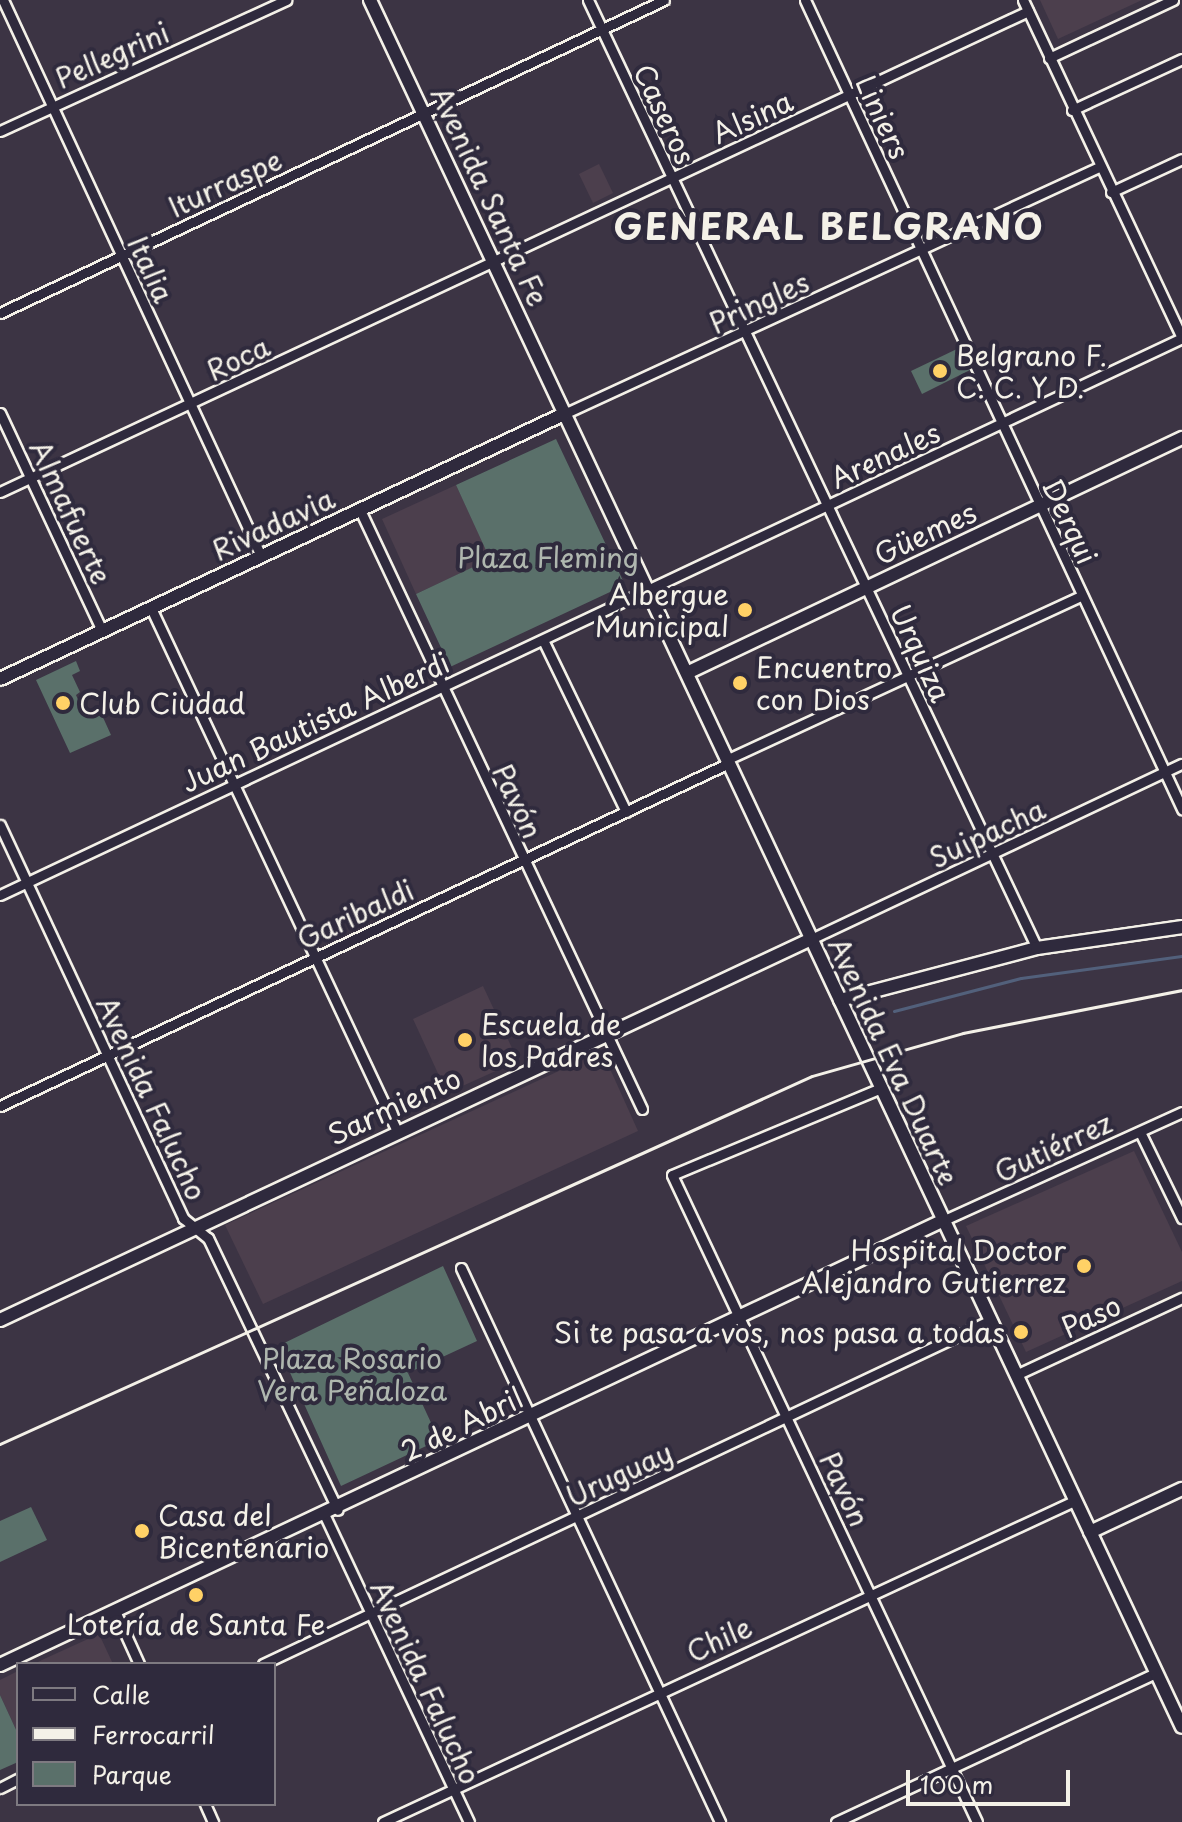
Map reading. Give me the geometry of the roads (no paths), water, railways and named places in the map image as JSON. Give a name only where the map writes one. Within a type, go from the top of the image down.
[{"type":"main road","name":"Avenida Santa Fe","points":[[370,0],[566,413]]},
{"type":"main road","name":"Rivadavia","points":[[0,679],[566,413]]},
{"type":"main road","name":"Avenida Eva Duarte","points":[[566,413],[942,1221],[1018,1374],[1157,1672],[1177,1703],[1182,1727]]},
{"type":"main road","name":"Güemes","points":[[689,672],[1182,438]]},
{"type":"main road","points":[[840,1000],[1037,948],[1182,927]]},
{"type":"main road","name":"Sarmiento","points":[[0,1320],[811,939]]},
{"type":"main road","name":"2 de Abril","points":[[0,1665],[338,1510],[942,1221]]},
{"type":"main road","points":[[1090,1532],[1182,1489]]},
{"type":"street","name":"Italia","points":[[3,0],[261,556]]},
{"type":"street","name":"Pellegrini","points":[[0,131],[286,0]]},
{"type":"street","name":"Caseros","points":[[588,0],[743,334]]},
{"type":"street","name":"Iturraspe","points":[[0,313],[664,0]]},
{"type":"street","name":"Liniers","points":[[805,0],[920,252]]},
{"type":"street","points":[[1023,0],[1072,110],[1182,338]]},
{"type":"street","points":[[1049,58],[1173,0]]},
{"type":"street","name":"Alsina","points":[[495,263],[1028,11]]},
{"type":"street","points":[[1072,110],[1182,59]]},
{"type":"street","points":[[1111,192],[1182,159]]},
{"type":"street","name":"Pringles","points":[[566,413],[743,334],[1099,167]]},
{"type":"street","name":"Derqui","points":[[920,252],[1182,809]]},
{"type":"street","name":"Roca","points":[[0,492],[495,263]]},
{"type":"street","name":"Urquiza","points":[[743,334],[1037,948]]},
{"type":"street","name":"Arenales","points":[[650,590],[1002,426],[1182,338]]},
{"type":"street","name":"Almafuerte","points":[[0,413],[102,631]]},
{"type":"street","name":"Pavón","points":[[360,510],[522,862],[642,1109]]},
{"type":"street","name":"Juan Bautista Alberdi","points":[[0,895],[650,590]]},
{"type":"street","name":"Garibaldi","points":[[0,1106],[1080,596]]},
{"type":"street","points":[[151,608],[397,1131]]},
{"type":"street","points":[[543,640],[626,812]]},
{"type":"street","name":"Suipacha","points":[[811,939],[1182,764]]},
{"type":"street","name":"Avenida Falucho","points":[[0,825],[183,1218],[208,1238],[338,1510]]},
{"type":"street","name":"Pavón","points":[[881,1088],[672,1175],[977,1822]]},
{"type":"street","name":"Gutiérrez","points":[[942,1221],[1182,1112]]},
{"type":"street","points":[[1140,1132],[1182,1218]]},
{"type":"street","points":[[461,1268],[720,1822]]},
{"type":"street","name":"Paso","points":[[1018,1374],[1182,1298]]},
{"type":"street","name":"Uruguay","points":[[267,1662],[577,1519],[991,1320]]},
{"type":"street","name":"Chile","points":[[383,1822],[659,1691],[1076,1500]]},
{"type":"street","name":"Avenida Falucho","points":[[325,1516],[469,1822]]},
{"type":"street","points":[[115,1611],[138,1662]]},
{"type":"street","points":[[836,1822],[1157,1672]]},
{"type":"waterway","points":[[894,1011],[1021,978],[1182,956]]},
{"type":"railway","points":[[0,1444],[812,1076],[963,1033],[1182,990]]},
{"type":"place","name":"Belgrano F. C. C. Y D.","points":[[940,371]]},
{"type":"place","name":"Albergue Municipal","points":[[745,610]]},
{"type":"place","name":"Encuentro con Dios","points":[[740,683]]},
{"type":"place","name":"Club Ciudad","points":[[63,703]]},
{"type":"place","name":"Escuela de los Padres","points":[[465,1040]]},
{"type":"place","name":"Hospital Doctor Alejandro Gutierrez","points":[[1084,1266]]},
{"type":"place","name":"Si te pasa a vos, nos pasa a todas","points":[[1021,1332]]},
{"type":"place","name":"Casa del Bicentenario","points":[[142,1531]]},
{"type":"place","name":"Lotería de Santa Fe","points":[[196,1595]]},
{"type":"district","name":"GENERAL BELGRANO","points":[[829,226]]},
{"type":"park label","name":"Plaza Fleming","points":[[548,557]]},
{"type":"park label","name":"Plaza Rosario Vera Peñaloza","points":[[352,1374]]}]
